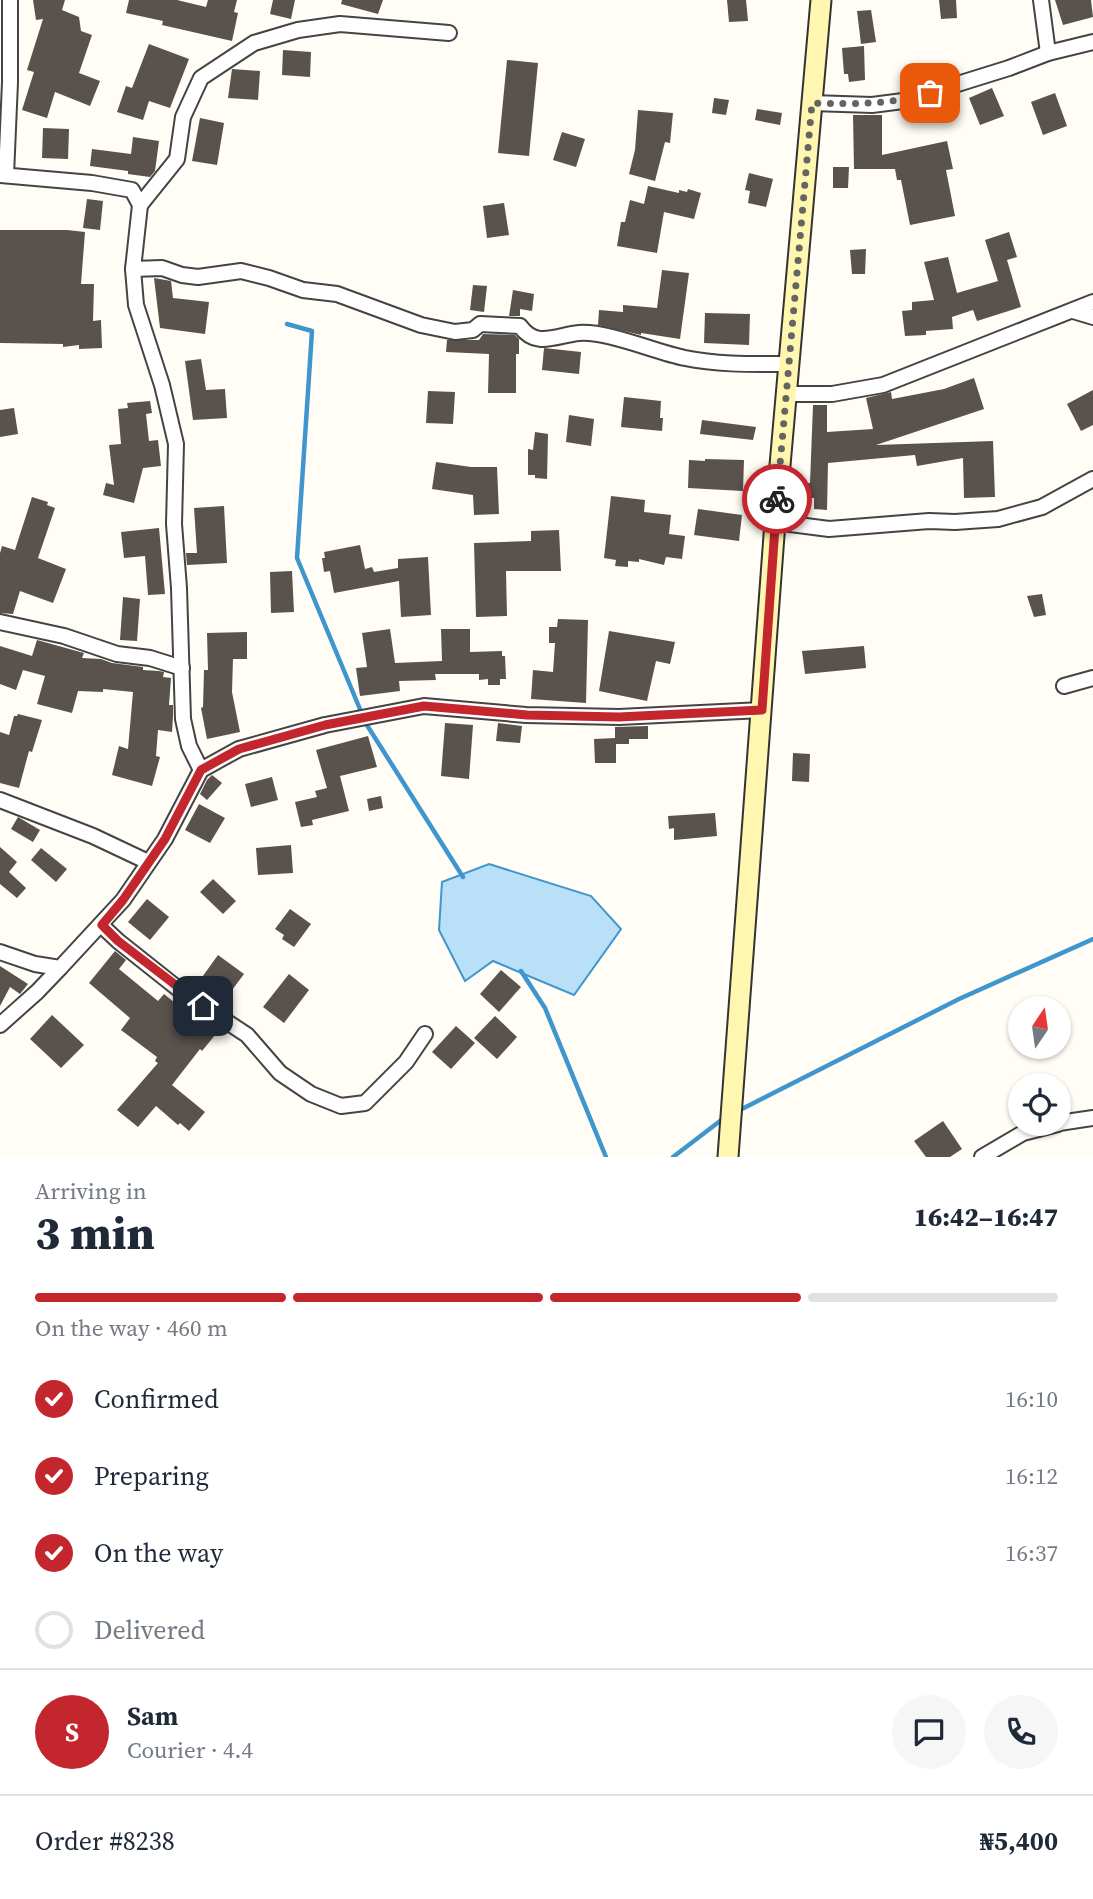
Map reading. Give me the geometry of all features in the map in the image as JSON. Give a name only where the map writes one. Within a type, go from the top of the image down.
[{"type":"main road","points":[[728,1157],[775,522],[821,0]]},
{"type":"street","points":[[10,0],[10,82],[3,175],[92,183],[132,190],[140,205]]},
{"type":"street","points":[[1041,0],[1048,52]]},
{"type":"street","points":[[201,770],[189,746],[183,719],[183,668],[174,524],[176,444],[163,385],[136,304],[133,269],[140,205],[177,159],[183,117],[201,78],[254,43],[298,30],[340,24],[449,33]]},
{"type":"street","points":[[812,103],[872,105],[903,101],[1009,68],[1048,52],[1093,41]]},
{"type":"street","points":[[133,269],[162,268],[198,277],[241,271],[303,290],[337,294],[386,314],[455,332],[473,330],[480,324],[520,326],[525,334],[534,339],[548,340],[581,333],[687,358],[789,365]]},
{"type":"street","points":[[786,394],[832,394],[883,385],[1093,302]]},
{"type":"street","points":[[1073,311],[1093,317]]},
{"type":"street","points":[[775,522],[830,529],[929,521],[956,523],[998,519],[1042,507],[1093,479]]},
{"type":"street","points":[[0,622],[64,636],[117,654],[150,658],[183,668]]},
{"type":"street","points":[[1064,686],[1093,678]]},
{"type":"street","points":[[0,1026],[37,992],[123,900],[165,839],[201,770],[239,749],[325,725],[424,706],[527,715],[619,717],[762,710]]},
{"type":"street","points":[[0,800],[93,836],[148,862]]},
{"type":"street","points":[[102,925],[186,995],[247,1035],[280,1073],[311,1094],[341,1106],[365,1103],[405,1062],[425,1034]]},
{"type":"street","points":[[0,952],[35,964],[60,968]]},
{"type":"street","points":[[1071,1121],[1093,1118]]},
{"type":"street","points":[[982,1157],[1018,1136]]},
{"type":"water","points":[[489,864],[591,896],[621,929],[574,995],[493,961],[465,981],[439,930],[442,882]]},
{"type":"building","points":[[33,0],[65,0],[62,10],[79,17],[81,31],[92,35],[79,73],[100,81],[90,106],[55,92],[47,118],[22,110],[34,72],[27,70],[43,19],[36,20]]},
{"type":"building","points":[[129,0],[177,0],[206,7],[208,0],[237,0],[234,12],[238,13],[232,41],[162,25],[163,21],[126,13]]},
{"type":"building","points":[[273,0],[295,0],[291,19],[270,14]]},
{"type":"building","points":[[342,0],[383,0],[378,14],[341,4]]},
{"type":"building","points":[[727,0],[746,0],[748,21],[729,22]]},
{"type":"building","points":[[939,0],[956,0],[957,18],[941,19]]},
{"type":"building","points":[[1055,0],[1091,0],[1093,17],[1063,25]]},
{"type":"building","points":[[871,10],[876,42],[861,44],[857,11]]},
{"type":"building","points":[[149,44],[189,59],[170,108],[149,101],[143,120],[117,112],[126,86],[132,88]]},
{"type":"building","points":[[864,46],[865,80],[849,82],[848,74],[844,74],[842,48]]},
{"type":"building","points":[[283,50],[311,52],[310,77],[282,75]]},
{"type":"building","points":[[507,60],[538,63],[529,156],[498,153]]},
{"type":"building","points":[[232,69],[260,71],[258,100],[228,98]]},
{"type":"building","points":[[992,88],[1004,116],[980,125],[969,98]]},
{"type":"building","points":[[1055,93],[1067,126],[1043,135],[1031,102]]},
{"type":"building","points":[[714,98],[729,100],[726,115],[712,113]]},
{"type":"building","points":[[757,109],[782,113],[780,125],[755,120]]},
{"type":"building","points":[[638,110],[673,113],[670,143],[665,142],[655,181],[629,174],[635,150]]},
{"type":"building","points":[[853,115],[882,115],[882,155],[947,141],[953,169],[946,170],[955,216],[910,225],[901,180],[897,180],[895,169],[854,169]]},
{"type":"building","points":[[200,118],[224,123],[217,165],[192,161]]},
{"type":"building","points":[[43,128],[69,129],[68,159],[42,158]]},
{"type":"building","points":[[562,132],[585,139],[576,167],[553,160]]},
{"type":"building","points":[[133,137],[159,141],[155,171],[150,177],[90,166],[92,149],[131,154]]},
{"type":"building","points":[[833,167],[849,167],[848,188],[833,188]]},
{"type":"building","points":[[749,173],[773,179],[766,207],[748,203],[750,191],[745,190]]},
{"type":"building","points":[[648,186],[679,193],[679,190],[687,192],[688,189],[701,193],[694,219],[664,212],[657,253],[617,246],[621,222],[625,222],[630,200],[644,204]]},
{"type":"building","points":[[87,199],[103,201],[100,230],[83,228]]},
{"type":"building","points":[[504,203],[509,235],[487,238],[483,206]]},
{"type":"building","points":[[0,230],[85,232],[81,284],[94,284],[93,321],[101,320],[102,348],[79,349],[79,345],[63,347],[63,344],[0,343]]},
{"type":"building","points":[[1009,232],[1017,257],[1007,260],[1021,307],[977,321],[973,310],[952,317],[953,329],[905,336],[902,311],[912,310],[912,302],[934,300],[924,262],[948,257],[957,293],[998,281],[985,240]]},
{"type":"building","points":[[866,249],[865,274],[852,274],[850,250]]},
{"type":"building","points":[[662,270],[689,273],[680,339],[641,335],[598,325],[599,310],[623,312],[623,305],[657,308]]},
{"type":"building","points":[[154,278],[171,281],[173,298],[209,302],[205,334],[160,328]]},
{"type":"building","points":[[473,285],[487,286],[484,312],[470,310]]},
{"type":"building","points":[[513,290],[534,294],[532,311],[520,309],[520,316],[509,316]]},
{"type":"building","points":[[705,313],[750,314],[749,345],[704,343]]},
{"type":"building","points":[[483,334],[515,335],[519,339],[519,354],[516,354],[516,393],[488,393],[489,354],[446,352],[447,340],[479,340]]},
{"type":"building","points":[[544,348],[581,352],[579,374],[542,370]]},
{"type":"building","points":[[201,359],[206,390],[225,389],[227,418],[193,420],[185,361]]},
{"type":"building","points":[[974,378],[984,409],[876,445],[993,441],[995,497],[964,498],[963,458],[917,466],[915,455],[828,463],[827,510],[814,509],[814,498],[805,498],[806,483],[810,483],[813,405],[827,405],[827,432],[873,429],[866,398],[891,392],[892,399],[944,389]]},
{"type":"building","points":[[1093,390],[1093,425],[1081,431],[1067,404]]},
{"type":"building","points":[[428,391],[455,392],[453,424],[426,423]]},
{"type":"building","points":[[624,397],[661,401],[662,431],[621,427]]},
{"type":"building","points":[[150,401],[152,413],[146,414],[149,441],[158,440],[161,466],[143,468],[134,503],[103,495],[106,483],[114,485],[109,445],[121,444],[118,409],[128,408],[127,403]]},
{"type":"building","points":[[14,408],[18,434],[0,437],[0,410]]},
{"type":"building","points":[[569,415],[594,419],[591,446],[566,442]]},
{"type":"building","points":[[702,420],[756,427],[753,440],[700,434]]},
{"type":"building","points":[[535,432],[548,434],[547,479],[528,475],[528,449],[533,450]]},
{"type":"building","points":[[689,460],[744,460],[743,491],[688,488]]},
{"type":"building","points":[[436,462],[471,467],[497,467],[499,514],[474,515],[473,495],[432,489]]},
{"type":"building","points":[[611,496],[645,500],[644,512],[671,515],[669,534],[685,536],[682,559],[666,557],[664,565],[639,559],[639,562],[628,561],[628,567],[615,566],[616,560],[604,558]]},
{"type":"building","points":[[32,497],[48,502],[47,505],[55,508],[38,558],[66,569],[53,603],[20,591],[13,614],[0,613],[0,553],[2,546],[15,550]]},
{"type":"building","points":[[224,506],[227,563],[187,565],[186,553],[197,553],[194,508]]},
{"type":"building","points":[[698,509],[742,515],[739,541],[694,535]]},
{"type":"building","points":[[159,528],[165,594],[148,595],[145,556],[124,558],[121,532]]},
{"type":"building","points":[[559,530],[561,571],[506,571],[507,616],[476,617],[474,543],[531,541],[531,531]]},
{"type":"building","points":[[360,545],[365,569],[372,567],[374,572],[398,568],[398,559],[428,557],[431,615],[401,617],[399,581],[334,593],[330,571],[324,572],[324,552]]},
{"type":"building","points":[[292,571],[294,612],[271,613],[270,572]]},
{"type":"building","points":[[1042,594],[1046,615],[1034,617],[1027,596]]},
{"type":"building","points":[[123,597],[140,599],[137,641],[120,640]]},
{"type":"building","points":[[558,619],[588,620],[586,703],[531,699],[533,670],[553,672],[555,643],[549,643],[549,627],[557,627]]},
{"type":"building","points":[[390,629],[395,663],[442,661],[441,629],[470,629],[470,652],[502,651],[502,656],[505,656],[506,679],[500,679],[500,685],[488,685],[488,679],[479,680],[479,674],[435,674],[436,680],[399,681],[400,691],[360,696],[356,668],[367,667],[362,633]]},
{"type":"building","points":[[609,631],[675,642],[670,664],[656,661],[647,701],[599,691]]},
{"type":"building","points":[[247,632],[247,659],[233,659],[232,692],[240,732],[207,739],[201,708],[204,670],[208,670],[207,633]]},
{"type":"building","points":[[37,640],[84,653],[82,658],[143,667],[143,670],[164,672],[163,677],[171,678],[169,705],[173,705],[172,732],[158,730],[156,756],[160,757],[152,786],[112,775],[119,746],[128,749],[133,692],[103,689],[103,692],[78,691],[72,713],[37,704],[45,676],[23,670],[16,690],[0,684],[0,646],[32,656]]},
{"type":"building","points":[[864,646],[866,668],[805,674],[802,651]]},
{"type":"building","points":[[18,714],[42,720],[32,752],[29,751],[19,788],[0,783],[0,732],[9,735],[14,716]]},
{"type":"building","points":[[445,723],[473,725],[469,779],[441,776]]},
{"type":"building","points":[[498,723],[522,726],[520,743],[496,741]]},
{"type":"building","points":[[648,726],[648,739],[629,739],[629,744],[616,744],[616,763],[595,763],[594,739],[615,738],[615,727]]},
{"type":"building","points":[[368,736],[377,767],[340,776],[349,811],[312,820],[313,825],[301,827],[295,802],[317,797],[315,791],[327,788],[316,750]]},
{"type":"building","points":[[793,753],[810,754],[809,782],[792,781]]},
{"type":"building","points":[[212,775],[222,783],[207,800],[200,794]]},
{"type":"building","points":[[272,777],[278,800],[251,807],[245,784]]},
{"type":"building","points":[[381,796],[383,808],[369,811],[367,799]]},
{"type":"building","points":[[199,804],[225,818],[210,843],[185,830]]},
{"type":"building","points":[[715,813],[717,836],[674,840],[674,828],[669,829],[668,816]]},
{"type":"building","points":[[18,817],[40,830],[33,842],[11,829]]},
{"type":"building","points":[[291,845],[293,873],[258,875],[256,848]]},
{"type":"building","points":[[0,847],[17,862],[9,872],[26,888],[17,898],[0,884]]},
{"type":"building","points":[[41,848],[67,869],[56,882],[31,860]]},
{"type":"building","points":[[213,879],[236,901],[223,914],[200,892]]},
{"type":"building","points":[[147,899],[169,917],[150,940],[128,922]]},
{"type":"building","points":[[290,909],[311,924],[294,947],[282,939],[284,935],[275,929]]},
{"type":"building","points":[[115,951],[126,960],[119,969],[158,1001],[164,994],[220,1029],[202,1051],[200,1049],[172,1085],[205,1112],[189,1131],[156,1106],[138,1127],[117,1110],[158,1063],[155,1061],[157,1057],[121,1030],[130,1018],[89,983]]},
{"type":"building","points":[[218,955],[244,974],[226,998],[200,980]]},
{"type":"building","points":[[0,966],[28,984],[20,994],[10,987],[0,1006]]},
{"type":"building","points":[[501,970],[521,987],[499,1012],[480,994]]},
{"type":"building","points":[[289,974],[309,990],[284,1023],[263,1007]]},
{"type":"building","points":[[52,1015],[84,1045],[61,1068],[30,1039]]},
{"type":"building","points":[[495,1016],[517,1037],[497,1059],[474,1038]]},
{"type":"building","points":[[456,1026],[475,1043],[451,1069],[432,1052]]},
{"type":"building","points":[[943,1121],[962,1149],[950,1157],[926,1157],[914,1141]]},
{"type":"waterway","points":[[287,324],[312,331],[297,558],[362,714]]},
{"type":"waterway","points":[[365,722],[463,877]]},
{"type":"waterway","points":[[738,1111],[959,999],[1093,939]]},
{"type":"waterway","points":[[521,971],[545,1008],[606,1157]]},
{"type":"waterway","points":[[673,1157],[724,1118]]},
{"type":"way so far","points":[[777,499],[812,103],[872,105],[903,101],[930,93]]},
{"type":"route","points":[[203,1006],[118,941],[102,925],[123,900],[165,839],[201,770],[239,749],[325,725],[424,706],[527,715],[619,717],[762,710],[777,499]]}]
